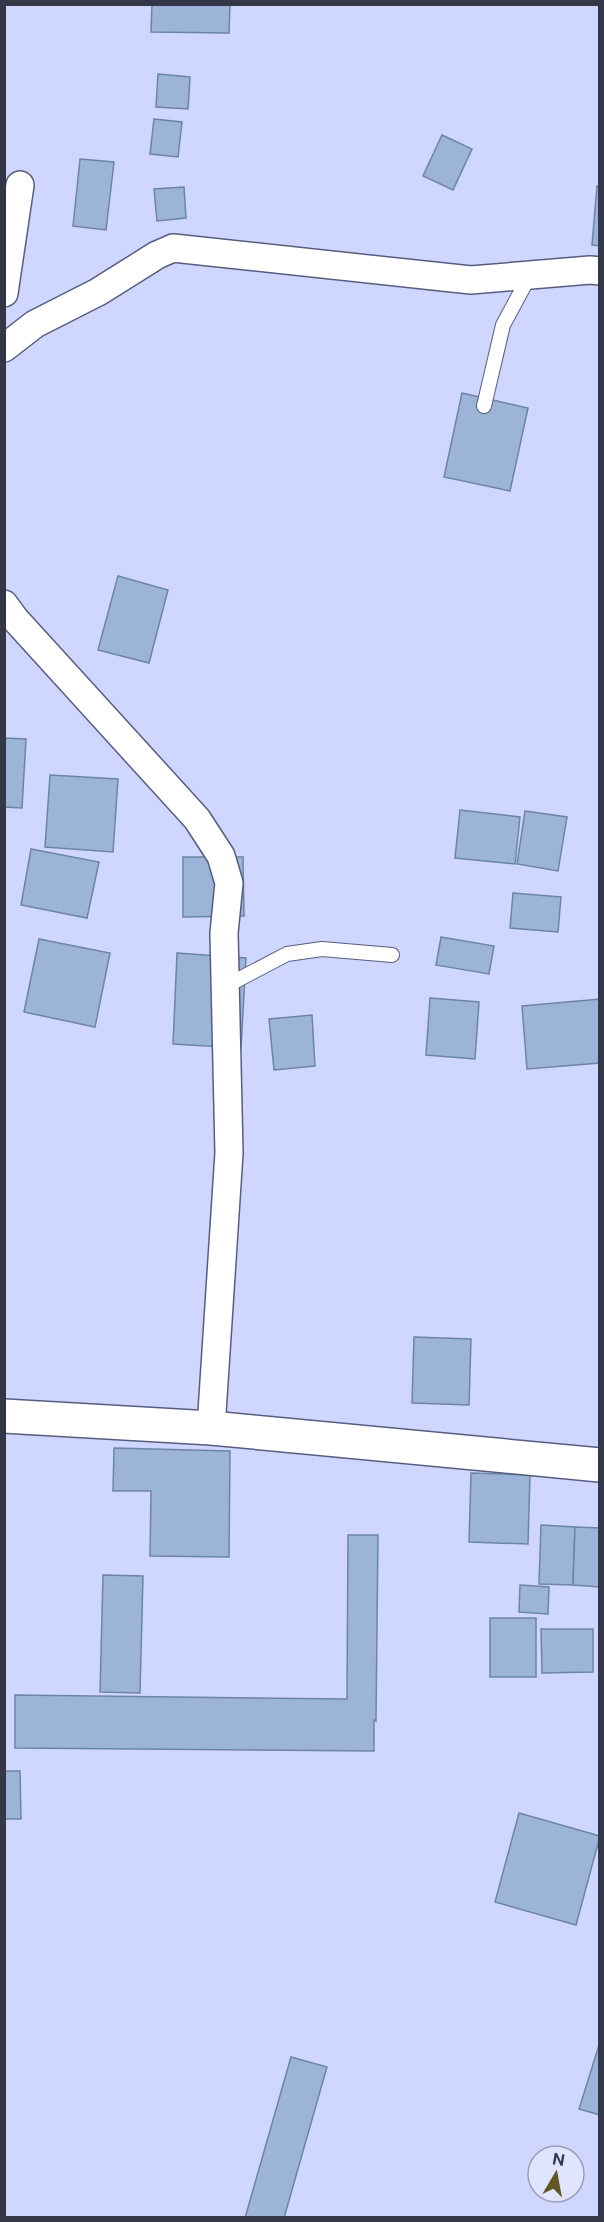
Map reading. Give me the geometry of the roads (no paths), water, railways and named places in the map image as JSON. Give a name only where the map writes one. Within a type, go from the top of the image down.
[{"type":"street","points":[[4,293],[20,185]]},
{"type":"street","points":[[4,348],[35,324],[98,292],[157,255],[173,248],[471,280],[600,271]]},
{"type":"street","points":[[4,604],[196,819],[221,856],[229,883],[224,933],[229,1153],[212,1428]]},
{"type":"street","points":[[4,1416],[212,1428],[600,1465]]},
{"type":"lane","points":[[484,406],[503,326],[530,275]]},
{"type":"lane","points":[[226,986],[287,954],[322,949],[392,955]]}]
